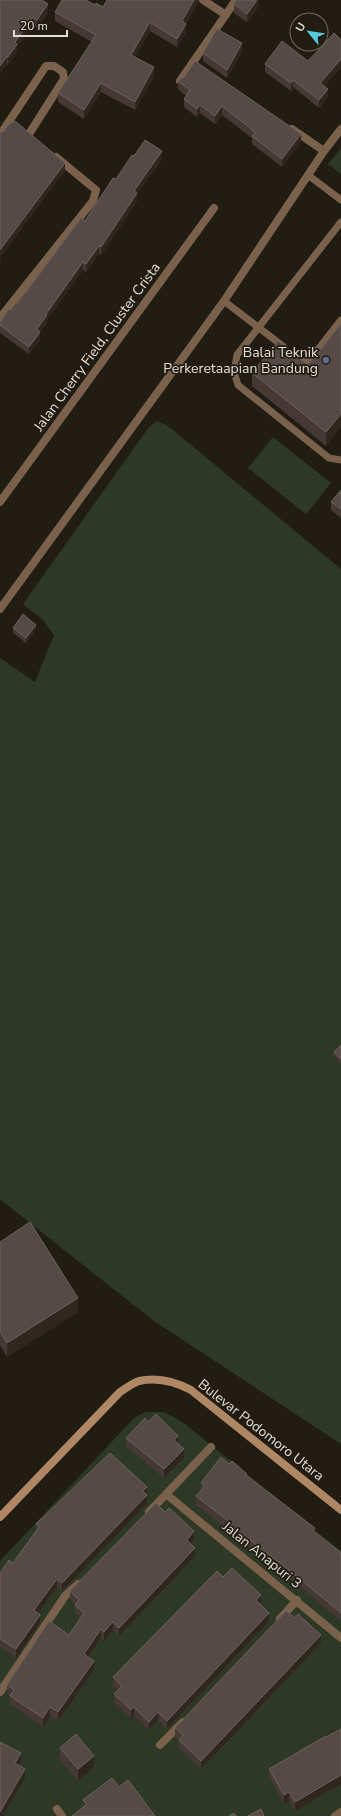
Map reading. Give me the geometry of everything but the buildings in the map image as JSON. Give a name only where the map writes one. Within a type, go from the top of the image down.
[{"type":"street","points":[[203,0],[226,15]]},
{"type":"street","points":[[180,81],[197,64],[236,0]]},
{"type":"street","points":[[0,135],[23,129],[64,79],[63,72],[54,66],[46,66],[23,129]]},
{"type":"street","points":[[285,124],[324,151]]},
{"type":"street","points":[[0,609],[224,301],[324,151],[341,129]]},
{"type":"street","points":[[0,318],[93,201],[96,190],[47,149]]},
{"type":"street","name":"Jalan Cherry Field, Cluster Crista","points":[[0,502],[214,208]]},
{"type":"street","name":"Bulevar Podomoro Utara","points":[[0,1517],[120,1392],[138,1382],[154,1380],[180,1384],[191,1390],[341,1510]]},
{"type":"street","points":[[144,1517],[211,1447]]},
{"type":"street","name":"Jalan Anapuri 3","points":[[166,1494],[297,1600],[341,1638]]},
{"type":"street","points":[[0,1692],[3,1682],[65,1596],[82,1579]]},
{"type":"street","points":[[275,1624],[297,1600]]},
{"type":"street","points":[[160,1745],[188,1716]]},
{"type":"street","points":[[57,1809],[62,1816]]},
{"type":"street","points":[[335,1816],[341,1812]]},
{"type":"lane","points":[[308,175],[341,200]]},
{"type":"lane","points":[[341,222],[236,355],[234,372],[238,386],[329,458],[341,460]]},
{"type":"lane","points":[[224,301],[305,362],[309,361],[341,320]]},
{"type":"green space","points":[[341,148],[341,174],[328,164]]},
{"type":"green space","points":[[158,421],[168,426],[341,569],[341,1444],[154,1321],[1,1200],[0,1201],[0,658],[35,682],[54,635],[44,621],[23,604],[149,427]]},
{"type":"green space","points":[[273,437],[331,483],[306,514],[248,468]]},
{"type":"green space","points":[[146,1412],[164,1412],[184,1423],[341,1551],[341,1816],[0,1816],[0,1561],[135,1417]]},
{"type":"place","name":"Balai Teknik Perkeretaapian Bandung","points":[[326,360]]}]
